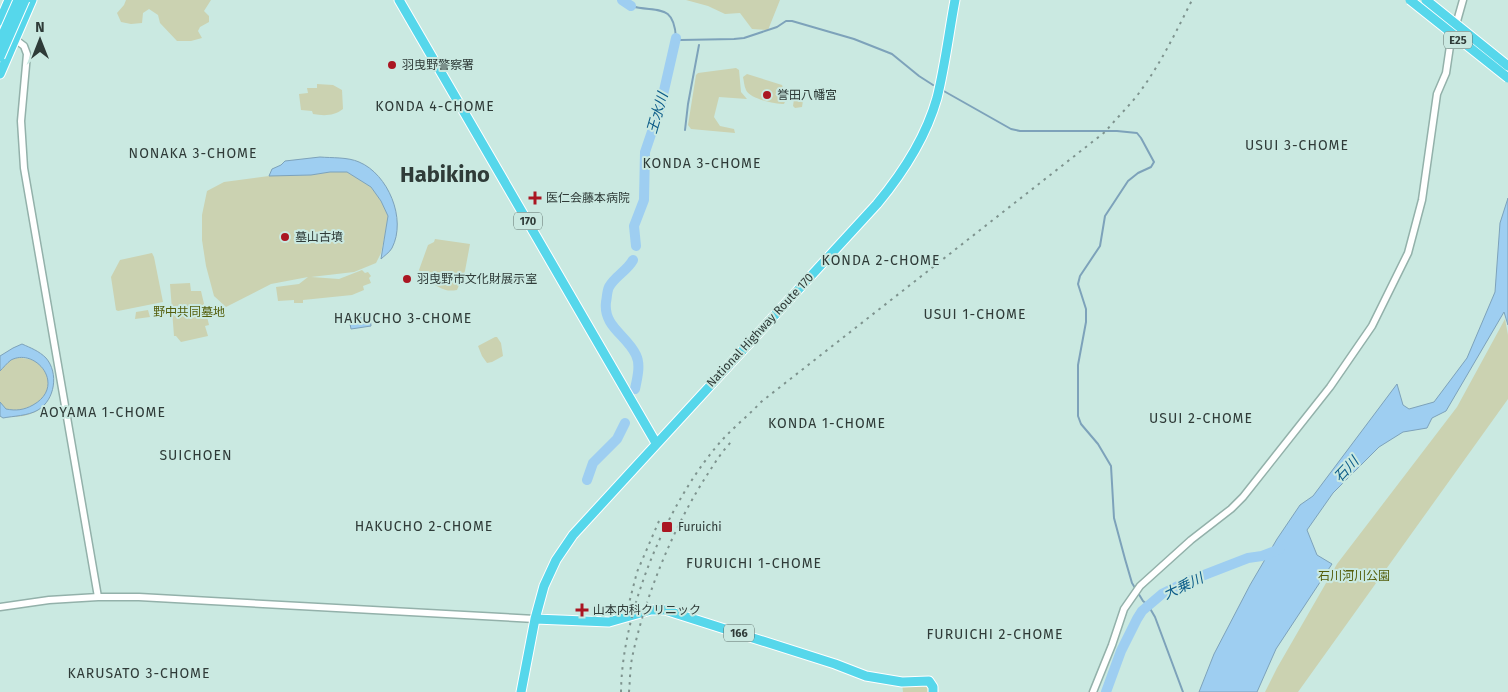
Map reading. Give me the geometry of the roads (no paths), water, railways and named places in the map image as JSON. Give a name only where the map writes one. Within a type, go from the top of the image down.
[{"type":"highway","points":[[0,21],[9,0]]},
{"type":"highway","points":[[0,41],[18,0]]},
{"type":"highway","points":[[0,57],[25,0]]},
{"type":"highway","points":[[0,74],[32,0]]},
{"type":"highway","name":"170","points":[[399,0],[656,443]]},
{"type":"highway","name":"National Highway Route 170","points":[[521,692],[535,619],[544,586],[552,568],[572,535],[876,204],[901,172],[920,139],[936,99],[955,0]]},
{"type":"highway","name":"E25","points":[[1410,0],[1508,78]]},
{"type":"highway","name":"E25","points":[[1426,0],[1508,66]]},
{"type":"highway","name":"166","points":[[535,619],[610,622],[651,610],[665,610],[720,626],[866,676],[902,682],[929,681],[933,687],[933,692]]},
{"type":"street","points":[[1093,692],[1124,609],[1133,594],[1191,540],[1243,497],[1330,387],[1372,326],[1408,253],[1422,200],[1437,94],[1446,72],[1450,46],[1463,0]]},
{"type":"street","points":[[0,32],[16,39],[24,46],[27,54],[21,121],[25,171],[98,597]]},
{"type":"street","points":[[0,607],[49,600],[98,597],[535,619]]},
{"type":"water","points":[[320,157],[355,160],[369,168],[386,187],[396,211],[397,224],[392,248],[381,259],[388,216],[381,201],[371,187],[347,172],[269,176],[272,169],[285,161]]},
{"type":"water","name":"石川","points":[[1508,198],[1508,325],[1504,312],[1446,411],[1432,418],[1427,428],[1403,432],[1379,447],[1333,493],[1307,530],[1317,555],[1332,564],[1276,649],[1257,692],[1199,692],[1214,654],[1250,585],[1277,539],[1300,505],[1313,496],[1397,384],[1403,405],[1409,409],[1434,402],[1467,358],[1495,292],[1500,223]]},
{"type":"water","points":[[370,317],[371,326],[351,329],[349,319]]},
{"type":"water","points":[[22,344],[41,353],[46,358],[53,371],[53,386],[48,400],[38,410],[25,415],[3,418],[0,416],[0,402],[6,409],[23,409],[33,405],[43,397],[47,388],[48,379],[44,371],[30,359],[21,357],[11,360],[0,371],[0,356]]},
{"type":"waterway","name":"王水川","points":[[622,0],[631,6]]},
{"type":"waterway","points":[[631,6],[662,11],[667,14],[672,19],[676,38],[681,40],[744,38],[777,27],[786,21],[792,21],[854,39],[892,54],[933,85]]},
{"type":"waterway","name":"王水川","points":[[636,246],[634,226],[644,200],[645,152],[660,108],[676,38]]},
{"type":"waterway","points":[[685,130],[699,45]]},
{"type":"waterway","points":[[942,90],[1011,129],[1020,131],[1117,131],[1137,133],[1154,162],[1151,167],[1138,173],[1128,181],[1105,216],[1100,246],[1080,276],[1078,284],[1086,309],[1086,322],[1078,365],[1078,416],[1081,424],[1098,444],[1111,466],[1114,518],[1132,583],[1155,617],[1183,692]]},
{"type":"waterway","name":"王水川","points":[[633,260],[609,287],[606,311],[612,324],[636,355],[638,372],[635,389]]},
{"type":"waterway","name":"王水川","points":[[587,480],[593,463],[617,439],[625,423]]},
{"type":"waterway","name":"大乗川","points":[[1106,692],[1121,651],[1137,619],[1142,611],[1162,594],[1186,582],[1248,558],[1262,556],[1280,549]]},
{"type":"railway","points":[[621,692],[623,660],[630,626],[639,592],[652,558],[667,524],[684,493],[703,464],[723,439],[761,402],[1105,132],[1136,97],[1152,74],[1192,0]]},
{"type":"railway","points":[[629,692],[631,662],[638,634],[662,562],[696,493],[717,460],[732,441]]},
{"type":"railway","points":[[626,615],[637,572],[659,521]]},
{"type":"place","name":"羽曳野警察署","points":[[392,65]]},
{"type":"place","name":"誉田八幡宮","points":[[767,95]]},
{"type":"place","name":"医仁会藤本病院","points":[[535,198]]},
{"type":"place","name":"墓山古墳","points":[[285,237]]},
{"type":"place","name":"羽曳野市文化財展示室","points":[[407,279]]},
{"type":"place","name":"Furuichi","points":[[667,527]]},
{"type":"place","name":"山本内科クリニック","points":[[582,610]]},
{"type":"district","name":"KONDA 4-CHOME","points":[[435,106]]},
{"type":"district","name":"USUI 3-CHOME","points":[[1297,145]]},
{"type":"district","name":"NONAKA 3-CHOME","points":[[193,153]]},
{"type":"district","name":"KONDA 3-CHOME","points":[[702,163]]},
{"type":"district","name":"Habikino","points":[[445,174]]},
{"type":"district","name":"KONDA 2-CHOME","points":[[881,260]]},
{"type":"district","name":"USUI 1-CHOME","points":[[975,314]]},
{"type":"district","name":"HAKUCHO 3-CHOME","points":[[403,318]]},
{"type":"district","name":"AOYAMA 1-CHOME","points":[[103,412]]},
{"type":"district","name":"USUI 2-CHOME","points":[[1201,418]]},
{"type":"district","name":"KONDA 1-CHOME","points":[[827,423]]},
{"type":"district","name":"SUICHOEN","points":[[196,455]]},
{"type":"district","name":"HAKUCHO 2-CHOME","points":[[424,526]]},
{"type":"district","name":"FURUICHI 1-CHOME","points":[[754,563]]},
{"type":"district","name":"FURUICHI 2-CHOME","points":[[995,634]]},
{"type":"district","name":"KARUSATO 3-CHOME","points":[[139,673]]},
{"type":"park label","name":"野中共同墓地","points":[[189,312]]},
{"type":"park label","name":"石川河川公園","points":[[1354,576]]}]
